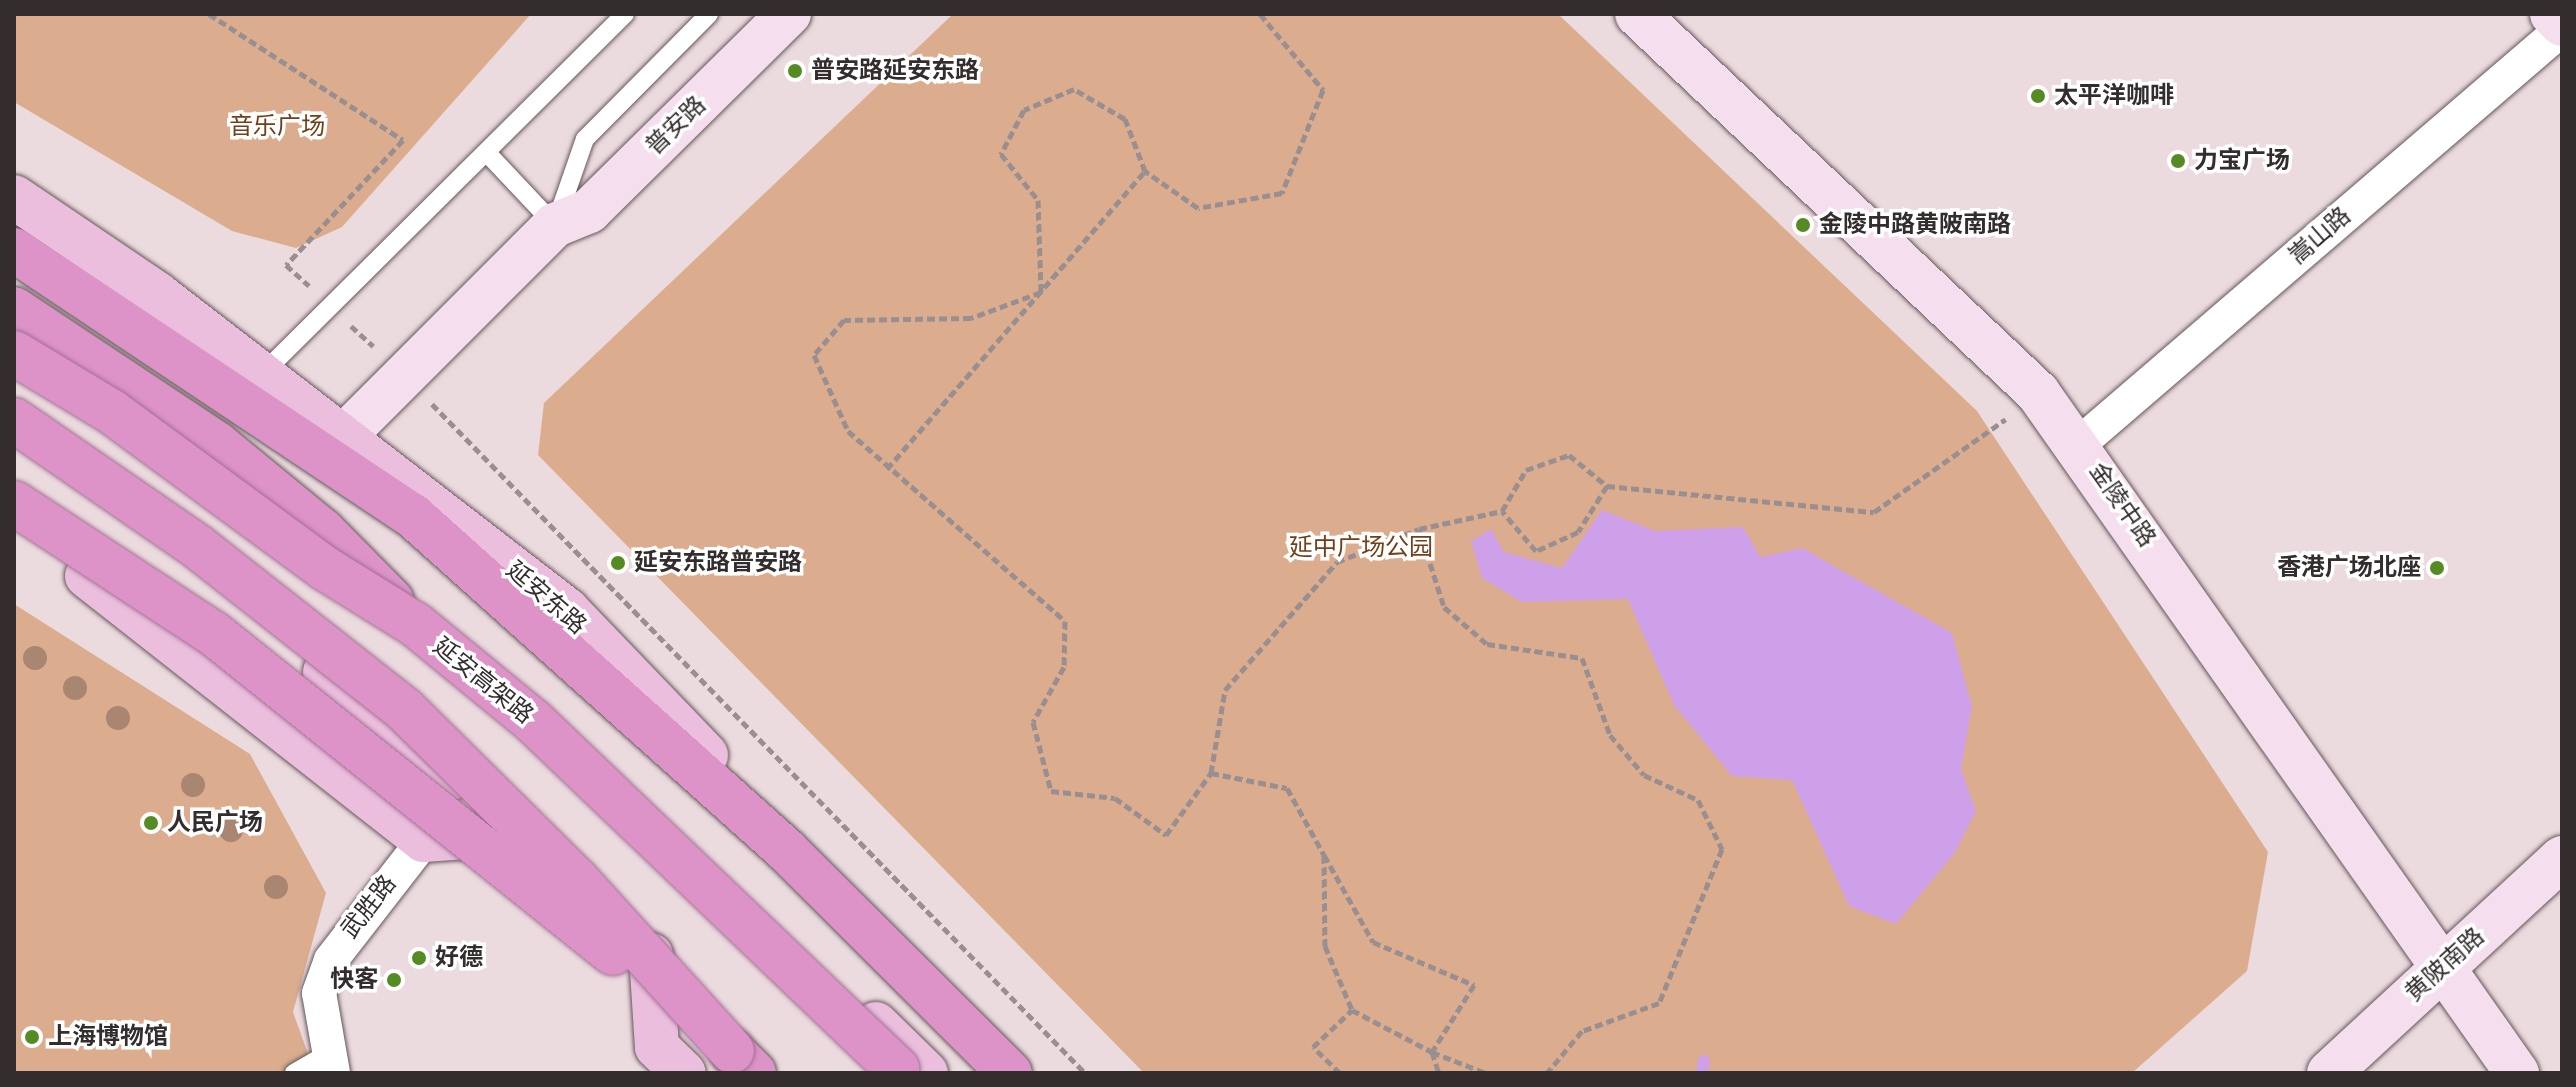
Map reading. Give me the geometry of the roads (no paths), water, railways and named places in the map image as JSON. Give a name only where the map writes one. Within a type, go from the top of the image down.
[{"type":"highway","points":[[19,253],[412,515],[786,850],[1012,1073]]},
{"type":"highway","points":[[14,309],[217,444],[323,531],[416,625]]},
{"type":"highway","name":"延安高架路","points":[[14,353],[112,412],[326,569],[416,625],[533,721],[906,1072]]},
{"type":"highway","points":[[14,420],[198,547],[405,710],[576,879],[743,1062]]},
{"type":"highway","points":[[14,503],[213,633],[743,1062]]},
{"type":"main road","name":"延安东路","points":[[14,197],[262,374],[567,610],[1012,1073]]},
{"type":"main road","points":[[14,321],[108,387],[799,949],[906,1072]]},
{"type":"main road","points":[[14,437],[309,659],[651,955],[770,1073]]},
{"type":"main road","points":[[14,491],[111,591]]},
{"type":"main road","points":[[14,529],[111,591],[424,840],[513,834]]},
{"type":"main road","points":[[651,955],[657,1047],[684,1073]]},
{"type":"street","name":"普安路","points":[[344,436],[555,225],[589,211],[789,14]]},
{"type":"street","name":"金陵中路","points":[[1637,14],[2038,393],[2079,444],[2440,968],[2517,1073]]},
{"type":"street","points":[[2552,14],[2562,26]]},
{"type":"street","name":"嵩山路","points":[[2079,444],[2562,26]]},
{"type":"street","name":"武胜路","points":[[331,1063],[319,993],[331,960],[424,840]]},
{"type":"street","name":"黄陂南路","points":[[2329,1073],[2562,858]]},
{"type":"lane","points":[[262,374],[333,309],[625,14]]},
{"type":"lane","name":"普安路","points":[[555,225],[585,139],[709,14]]},
{"type":"lane","points":[[488,154],[555,225]]},
{"type":"lane","points":[[294,1073],[331,1063]]},
{"type":"waterway","points":[[1702,1073],[1704,1061]]},
{"type":"place","name":"普安路延安东路","points":[[795,71]]},
{"type":"place","name":"太平洋咖啡","points":[[2038,96]]},
{"type":"place","name":"力宝广场","points":[[2178,161]]},
{"type":"place","name":"金陵中路黄陂南路","points":[[1803,225]]},
{"type":"place","name":"延安东路普安路","points":[[618,563]]},
{"type":"place","name":"香港广场北座","points":[[2437,568]]},
{"type":"place","name":"人民广场","points":[[151,823]]},
{"type":"place","name":"好德","points":[[419,958]]},
{"type":"place","name":"快客","points":[[394,980]]},
{"type":"place","name":"上海博物馆","points":[[32,1037]]},
{"type":"park label","name":"音乐广场","points":[[277,127]]},
{"type":"park label","name":"延中广场公园","points":[[1361,548]]}]
